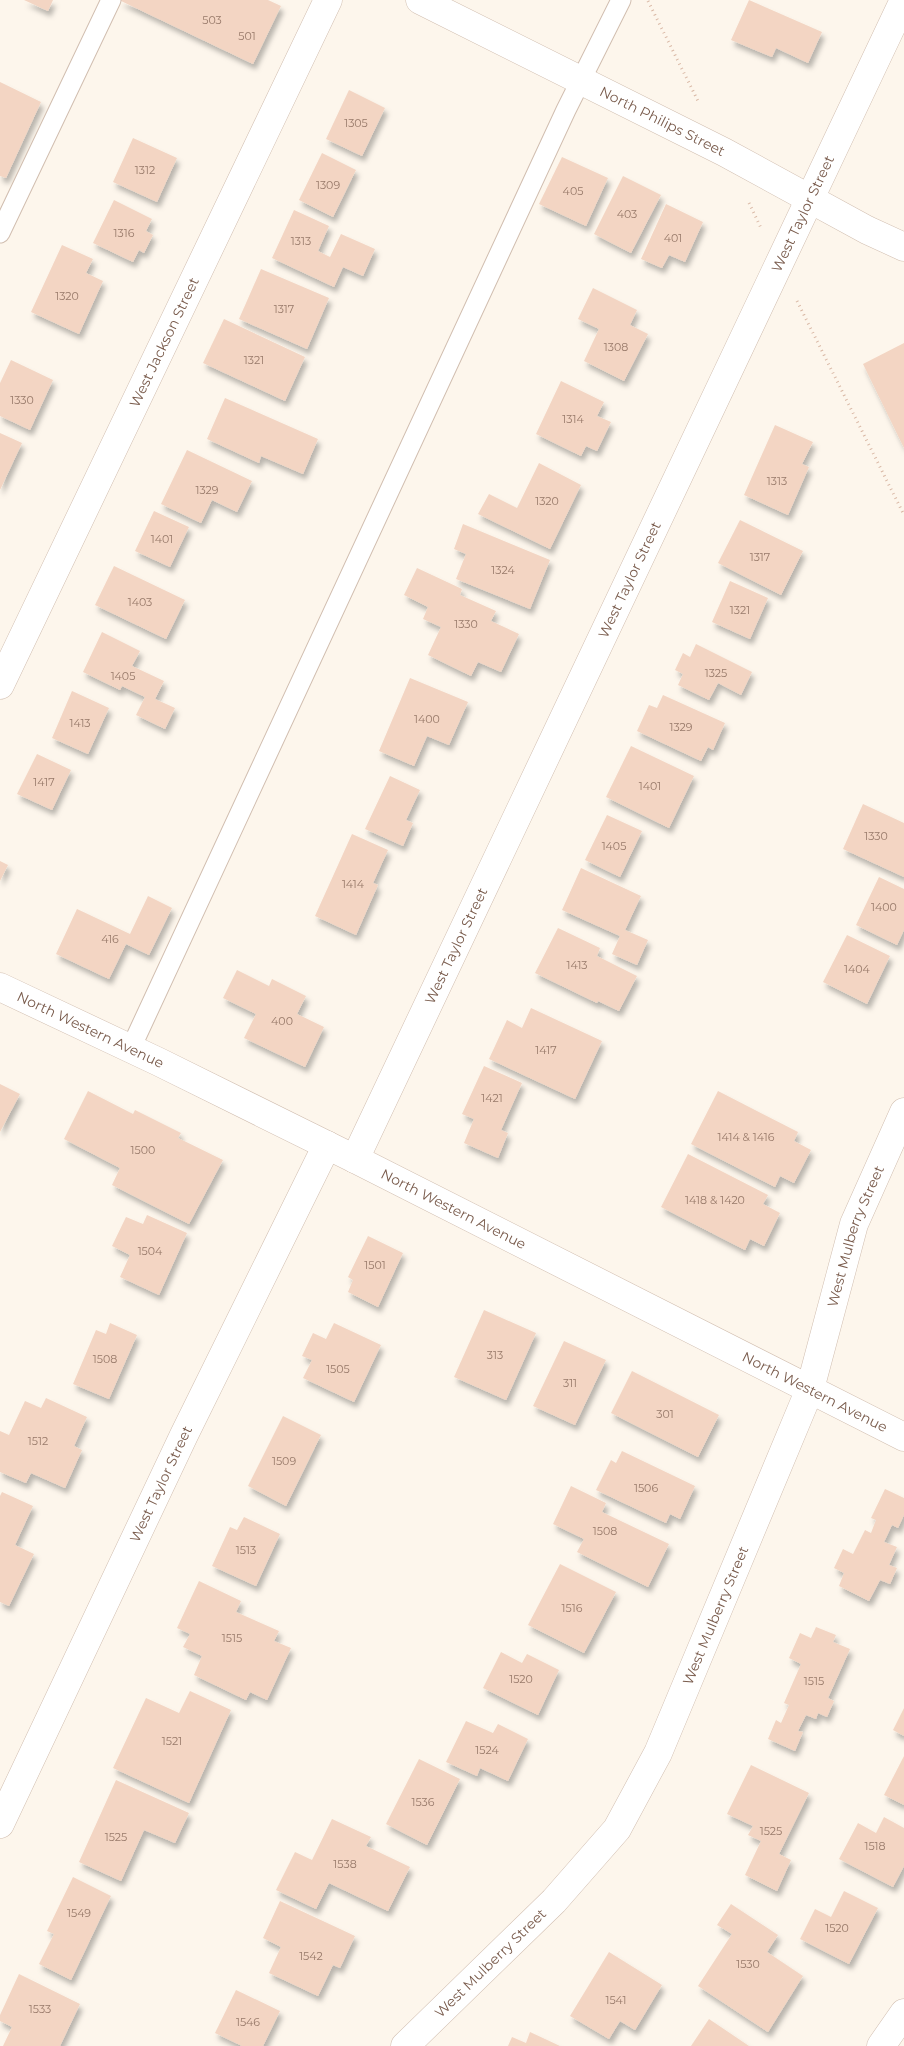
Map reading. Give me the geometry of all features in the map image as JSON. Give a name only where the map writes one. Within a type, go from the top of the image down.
[{"type":"street","name":"West Jackson Street","points":[[0,685],[328,0]]},
{"type":"street","name":"North Philips Street","points":[[420,0],[724,152],[904,247]]},
{"type":"street","name":"West Taylor Street","points":[[355,1159],[904,0]]},
{"type":"street","name":"North Western Avenue","points":[[0,987],[130,1050],[159,1062],[355,1159],[904,1437]]},
{"type":"street","name":"West Mulberry Street","points":[[405,2046],[554,1901],[617,1829],[658,1752],[810,1389],[854,1224],[904,1112]]},
{"type":"street","name":"West Taylor Street","points":[[0,1824],[184,1435],[326,1145]]},
{"type":"street","points":[[881,2046],[904,2013]]},
{"type":"lane","points":[[0,233],[111,0]]},
{"type":"lane","points":[[130,1050],[580,80],[621,0]]},
{"type":"building","points":[[24,0],[53,0],[48,11]]},
{"type":"building","points":[[119,0],[268,0],[281,6],[253,64]]},
{"type":"building","points":[[749,0],[822,32],[808,63],[776,48],[772,57],[731,40]]},
{"type":"building","points":[[0,82],[41,102],[6,178],[0,176]]},
{"type":"building","points":[[349,90],[385,108],[362,156],[326,139]]},
{"type":"building","points":[[133,138],[177,158],[157,202],[113,182]]},
{"type":"building","points":[[322,153],[356,170],[333,217],[299,200]]},
{"type":"building","points":[[562,157],[608,178],[586,226],[539,204]]},
{"type":"building","points":[[623,176],[661,195],[631,253],[594,234]]},
{"type":"building","points":[[114,200],[152,219],[146,231],[153,235],[144,253],[139,250],[133,262],[93,243]]},
{"type":"building","points":[[666,204],[703,222],[685,262],[669,255],[662,268],[641,259]]},
{"type":"building","points":[[294,210],[329,226],[318,251],[330,257],[341,234],[375,249],[363,276],[343,267],[334,287],[272,258]]},
{"type":"building","points":[[62,245],[93,259],[86,273],[103,281],[79,334],[31,312]]},
{"type":"building","points":[[261,269],[329,298],[307,349],[239,319]]},
{"type":"building","points":[[593,288],[637,310],[630,325],[648,334],[624,381],[584,361],[599,329],[578,319]]},
{"type":"building","points":[[224,319],[305,357],[285,401],[203,363]]},
{"type":"building","points":[[904,343],[904,448],[863,364]]},
{"type":"building","points":[[11,360],[53,380],[30,430],[0,416],[0,383]]},
{"type":"building","points":[[561,381],[604,402],[597,416],[611,422],[597,451],[586,446],[581,456],[536,434]]},
{"type":"building","points":[[225,398],[318,439],[303,474],[261,456],[259,463],[207,439]]},
{"type":"building","points":[[775,425],[813,442],[802,464],[809,467],[788,515],[744,495]]},
{"type":"building","points":[[0,433],[22,443],[0,490]]},
{"type":"building","points":[[187,450],[252,481],[237,512],[212,500],[201,523],[161,504]]},
{"type":"building","points":[[539,463],[581,485],[550,549],[478,514],[489,494],[517,508]]},
{"type":"building","points":[[154,511],[189,527],[170,567],[135,551]]},
{"type":"building","points":[[740,520],[803,551],[781,595],[718,563]]},
{"type":"building","points":[[463,524],[550,560],[530,609],[456,579],[466,554],[454,549]]},
{"type":"building","points":[[114,566],[185,600],[166,639],[95,605]]},
{"type":"building","points":[[417,568],[462,589],[460,595],[496,611],[491,621],[519,634],[501,672],[478,662],[471,676],[428,655],[441,627],[423,619],[428,607],[404,595]]},
{"type":"building","points":[[730,581],[768,598],[750,639],[712,622]]},
{"type":"building","points":[[102,632],[140,651],[132,666],[164,681],[155,699],[175,708],[165,729],[136,715],[145,697],[122,686],[120,690],[83,672]]},
{"type":"building","points":[[696,644],[752,672],[741,695],[718,683],[709,700],[678,685],[683,674],[675,670],[683,653],[690,657]]},
{"type":"building","points":[[410,678],[468,702],[449,745],[427,736],[414,766],[379,751]]},
{"type":"building","points":[[72,691],[109,708],[88,754],[52,738]]},
{"type":"building","points":[[663,695],[725,723],[713,750],[708,747],[701,761],[637,731],[649,705],[657,708]]},
{"type":"building","points":[[631,746],[694,776],[669,828],[606,797]]},
{"type":"building","points":[[37,754],[71,770],[52,810],[17,794]]},
{"type":"building","points":[[390,776],[420,790],[406,820],[413,823],[403,846],[365,829]]},
{"type":"building","points":[[863,804],[904,823],[904,877],[843,849]]},
{"type":"building","points":[[607,815],[642,831],[620,877],[585,860]]},
{"type":"building","points":[[352,834],[388,850],[373,883],[378,885],[356,935],[315,916]]},
{"type":"building","points":[[0,861],[8,865],[0,881]]},
{"type":"building","points":[[581,868],[641,896],[625,930],[648,940],[637,965],[612,954],[620,936],[562,910]]},
{"type":"building","points":[[879,877],[904,889],[904,930],[897,945],[856,925]]},
{"type":"building","points":[[148,896],[172,908],[149,955],[126,944],[109,979],[56,954],[77,909],[130,934]]},
{"type":"building","points":[[558,928],[600,948],[597,956],[637,976],[619,1011],[598,1001],[597,1003],[535,973]]},
{"type":"building","points":[[847,935],[890,956],[867,1004],[823,982]]},
{"type":"building","points":[[237,970],[269,986],[272,979],[306,996],[297,1014],[324,1027],[305,1067],[244,1038],[256,1014],[223,998]]},
{"type":"building","points":[[531,1008],[602,1041],[575,1099],[489,1059],[507,1020],[522,1028]]},
{"type":"building","points":[[484,1066],[522,1083],[501,1130],[508,1133],[498,1158],[464,1143],[474,1119],[462,1114]]},
{"type":"building","points":[[0,1084],[20,1094],[0,1132]]},
{"type":"building","points":[[88,1091],[133,1114],[135,1110],[181,1133],[178,1138],[223,1160],[189,1224],[112,1185],[120,1168],[64,1139]]},
{"type":"building","points":[[718,1091],[798,1132],[794,1141],[811,1150],[794,1183],[780,1176],[775,1187],[691,1144]]},
{"type":"building","points":[[688,1154],[768,1195],[763,1204],[780,1213],[764,1246],[750,1239],[745,1250],[661,1207]]},
{"type":"building","points":[[147,1215],[187,1233],[159,1295],[120,1277],[130,1255],[112,1246],[126,1217],[143,1224]]},
{"type":"building","points":[[368,1236],[403,1253],[378,1307],[348,1292],[353,1280],[348,1277]]},
{"type":"building","points":[[484,1310],[536,1333],[506,1400],[454,1377]]},
{"type":"building","points":[[110,1323],[137,1335],[109,1399],[73,1384],[96,1330],[106,1334]]},
{"type":"building","points":[[334,1323],[381,1345],[354,1402],[303,1378],[312,1360],[302,1356],[313,1333],[326,1339]]},
{"type":"building","points":[[564,1341],[606,1360],[575,1425],[533,1406]]},
{"type":"building","points":[[632,1371],[719,1415],[698,1457],[611,1413]]},
{"type":"building","points":[[46,1398],[87,1417],[74,1446],[82,1450],[65,1488],[31,1473],[26,1483],[0,1472],[0,1431],[9,1435],[25,1401],[41,1408]]},
{"type":"building","points":[[283,1416],[321,1435],[286,1506],[248,1486]]},
{"type":"building","points":[[622,1451],[695,1486],[680,1519],[670,1514],[666,1523],[596,1490],[611,1460],[616,1463]]},
{"type":"building","points":[[571,1486],[606,1503],[602,1512],[669,1544],[648,1587],[577,1552],[584,1539],[553,1524]]},
{"type":"building","points":[[885,1489],[904,1498],[904,1515],[898,1528],[892,1525],[884,1542],[897,1547],[889,1565],[897,1568],[890,1584],[880,1580],[869,1601],[839,1586],[844,1573],[834,1568],[843,1549],[853,1554],[865,1530],[871,1533],[876,1520],[871,1518]]},
{"type":"building","points":[[2,1492],[33,1506],[15,1545],[34,1554],[9,1606],[0,1602],[0,1496]]},
{"type":"building","points":[[244,1517],[280,1534],[256,1586],[212,1566],[230,1527],[237,1530]]},
{"type":"building","points":[[560,1564],[616,1592],[584,1653],[528,1625]]},
{"type":"building","points":[[199,1581],[241,1601],[236,1612],[279,1631],[274,1641],[291,1648],[267,1700],[250,1692],[246,1700],[194,1675],[202,1656],[183,1647],[190,1634],[177,1628]]},
{"type":"building","points":[[816,1627],[836,1635],[833,1642],[850,1649],[828,1698],[834,1701],[827,1717],[818,1713],[816,1719],[806,1715],[798,1731],[803,1732],[795,1751],[768,1739],[776,1720],[781,1723],[789,1705],[784,1703],[801,1664],[789,1658],[800,1633],[811,1638]]},
{"type":"building","points":[[501,1652],[522,1663],[527,1654],[559,1670],[538,1715],[483,1688]]},
{"type":"building","points":[[190,1691],[231,1710],[189,1803],[113,1768],[146,1698],[179,1713]]},
{"type":"building","points":[[904,1708],[904,1736],[893,1730]]},
{"type":"building","points":[[466,1721],[493,1733],[498,1724],[528,1739],[508,1781],[480,1768],[477,1776],[446,1762]]},
{"type":"building","points":[[904,1756],[904,1805],[884,1795]]},
{"type":"building","points":[[419,1759],[460,1779],[427,1845],[386,1824]]},
{"type":"building","points":[[751,1765],[809,1793],[779,1854],[791,1860],[777,1891],[745,1875],[761,1841],[748,1835],[753,1826],[727,1814]]},
{"type":"building","points":[[116,1780],[189,1813],[175,1843],[144,1830],[121,1881],[79,1862]]},
{"type":"building","points":[[884,1817],[904,1828],[904,1866],[893,1887],[839,1859],[858,1823],[876,1833]]},
{"type":"building","points":[[332,1819],[371,1837],[366,1846],[410,1867],[388,1911],[329,1883],[316,1909],[276,1890],[295,1852],[312,1860]]},
{"type":"building","points":[[73,1877],[111,1896],[71,1980],[39,1964],[54,1934],[47,1931]]},
{"type":"building","points":[[844,1891],[878,1908],[849,1964],[800,1939],[815,1909],[831,1917]]},
{"type":"building","points":[[280,1901],[355,1936],[340,1968],[333,1965],[318,1996],[269,1973],[281,1947],[263,1938]]},
{"type":"building","points":[[731,1904],[778,1935],[767,1952],[803,1976],[768,2032],[698,1986],[732,1934],[717,1925]]},
{"type":"building","points":[[609,1952],[662,1985],[635,2030],[620,2021],[609,2039],[570,2016]]},
{"type":"building","points":[[19,1974],[80,2004],[60,2046],[3,2046],[12,2027],[0,2021],[0,2015]]},
{"type":"building","points":[[236,1990],[280,2011],[263,2046],[242,2046],[215,2033]]},
{"type":"building","points":[[709,2019],[749,2046],[691,2046]]},
{"type":"building","points":[[530,2032],[560,2046],[508,2046],[512,2037],[526,2043]]}]
